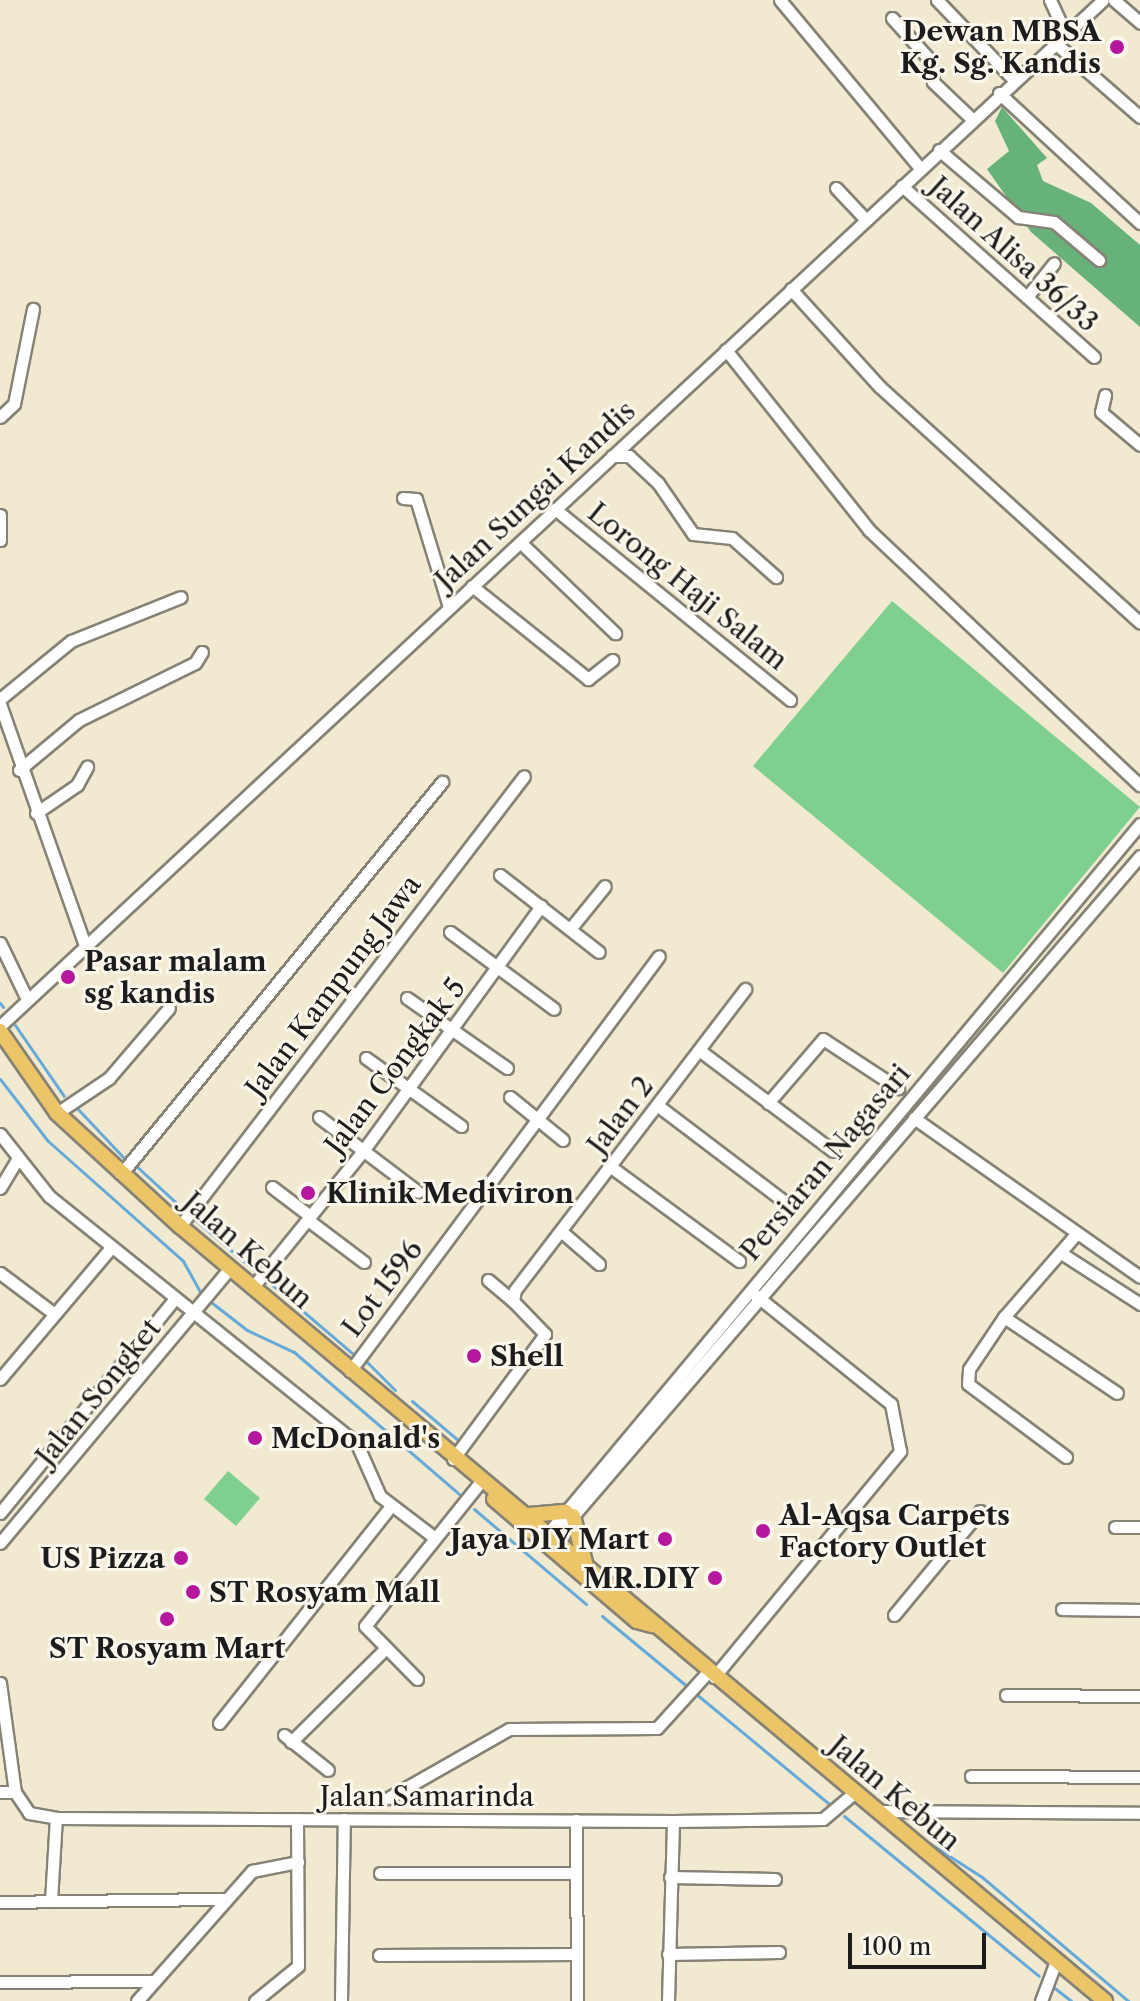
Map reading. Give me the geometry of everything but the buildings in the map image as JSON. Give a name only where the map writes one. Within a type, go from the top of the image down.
[{"type":"main road","name":"Jalan Kebun","points":[[0,1028],[57,1113],[121,1174],[548,1540],[637,1621],[652,1625]]},
{"type":"main road","name":"Jalan Kebun","points":[[483,1484],[525,1513],[548,1540],[586,1564],[652,1625],[1105,2001]]},
{"type":"main road","points":[[525,1513],[541,1519],[570,1514],[586,1564]]},
{"type":"street","points":[[780,0],[920,168]]},
{"type":"street","points":[[937,0],[1014,80]]},
{"type":"street","points":[[1050,0],[1065,32]]},
{"type":"street","name":"Jalan Sungai Kandis","points":[[0,1028],[84,943],[520,542],[1054,42],[1103,0]]},
{"type":"street","points":[[1114,0],[1140,23]]},
{"type":"street","points":[[892,18],[930,60],[933,82],[972,119]]},
{"type":"street","points":[[1054,42],[1140,117]]},
{"type":"street","points":[[999,93],[1140,223]]},
{"type":"street","points":[[939,150],[1012,213],[1054,222],[1099,260]]},
{"type":"street","name":"Jalan Alisa 36/33","points":[[902,186],[1094,357]]},
{"type":"street","points":[[836,188],[866,220]]},
{"type":"street","points":[[1027,297],[1054,263]]},
{"type":"street","points":[[791,289],[880,387],[1140,623]]},
{"type":"street","points":[[0,417],[14,404],[33,309]]},
{"type":"street","points":[[726,350],[869,530],[1140,785]]},
{"type":"street","points":[[1105,395],[1101,412],[1140,445]]},
{"type":"street","points":[[612,456],[629,456],[658,483],[693,534],[732,538],[776,577]]},
{"type":"street","points":[[403,498],[416,499],[449,607]]},
{"type":"street","name":"Lorong Haji Salam","points":[[555,509],[790,700]]},
{"type":"street","points":[[0,515],[0,540]]},
{"type":"street","points":[[520,542],[615,633]]},
{"type":"street","points":[[472,586],[588,679],[612,660]]},
{"type":"street","points":[[84,943],[19,770],[0,701],[71,641],[181,597]]},
{"type":"street","points":[[19,770],[79,720],[195,663],[202,652]]},
{"type":"street","points":[[36,813],[77,785],[87,767]]},
{"type":"street","name":"Jalan Kampung Jawa","points":[[180,1226],[524,776]]},
{"type":"street","points":[[121,1174],[442,782]]},
{"type":"street","name":"Persiaran Nagasari","points":[[570,1514],[749,1290],[1139,825]]},
{"type":"street","name":"Persiaran Nagasari","points":[[548,1540],[1140,856]]},
{"type":"street","points":[[500,875],[599,952]]},
{"type":"street","points":[[570,929],[605,886]]},
{"type":"street","name":"Jalan Congkak 5","points":[[252,1288],[363,1151],[499,968],[541,906]]},
{"type":"street","points":[[450,932],[554,1009]]},
{"type":"street","points":[[0,943],[27,999]]},
{"type":"street","name":"Lot 1596","points":[[350,1371],[659,956]]},
{"type":"street","name":"Jalan 2","points":[[513,1301],[745,989]]},
{"type":"street","points":[[407,998],[507,1068]]},
{"type":"street","points":[[57,1113],[109,1078],[169,1008]]},
{"type":"street","points":[[768,1103],[823,1039],[898,1088]]},
{"type":"street","points":[[699,1050],[833,1151]]},
{"type":"street","points":[[366,1058],[461,1126]]},
{"type":"street","points":[[510,1097],[563,1140]]},
{"type":"street","points":[[657,1105],[790,1206]]},
{"type":"street","points":[[319,1117],[418,1192]]},
{"type":"street","points":[[914,1118],[1140,1277]]},
{"type":"street","points":[[0,1134],[33,1181],[110,1249],[174,1300],[196,1310],[357,1444],[391,1506],[435,1538]]},
{"type":"street","points":[[0,1188],[18,1158]]},
{"type":"street","points":[[611,1167],[739,1261]]},
{"type":"street","points":[[272,1187],[364,1262]]},
{"type":"street","points":[[562,1232],[599,1264]]},
{"type":"street","points":[[1066,1457],[979,1398],[969,1369],[1004,1317],[1077,1233]]},
{"type":"street","points":[[2,1375],[110,1249]]},
{"type":"street","points":[[1061,1253],[1140,1304]]},
{"type":"street","name":"Jalan Songket","points":[[0,1543],[229,1269]]},
{"type":"street","points":[[0,1273],[53,1313]]},
{"type":"street","points":[[453,1459],[545,1334],[488,1280]]},
{"type":"street","points":[[388,1798],[509,1729],[651,1729],[711,1674],[900,1451],[891,1404],[749,1290]]},
{"type":"street","name":"Jalan Songket","points":[[0,1513],[174,1300]]},
{"type":"street","points":[[1004,1317],[1117,1393]]},
{"type":"street","points":[[417,1679],[365,1630],[435,1538],[483,1484]]},
{"type":"street","points":[[219,1723],[391,1506]]},
{"type":"street","points":[[894,1615],[980,1511]]},
{"type":"street","points":[[1115,1527],[1140,1527]]},
{"type":"street","points":[[1062,1609],[1140,1610]]},
{"type":"street","points":[[328,1770],[288,1738],[384,1650]]},
{"type":"street","points":[[0,1683],[15,1792],[0,1792]]},
{"type":"street","points":[[1006,1695],[1140,1696]]},
{"type":"street","points":[[971,1776],[1140,1777]]},
{"type":"street","name":"Jalan Samarinda","points":[[15,1792],[29,1813],[56,1818],[297,1819],[344,1825],[823,1819],[854,1793]]},
{"type":"street","points":[[876,1811],[1140,1813]]},
{"type":"street","points":[[51,1901],[56,1818]]},
{"type":"street","points":[[255,2001],[297,1971],[297,1819]]},
{"type":"street","points":[[576,1820],[577,2001]]},
{"type":"street","points":[[668,2001],[673,1821]]},
{"type":"street","points":[[341,2001],[344,1825]]},
{"type":"street","points":[[137,2001],[225,1899],[260,1866],[298,1862]]},
{"type":"street","points":[[380,1873],[576,1873]]},
{"type":"street","points":[[670,1877],[775,1879]]},
{"type":"street","points":[[0,1902],[225,1899]]},
{"type":"street","points":[[668,1954],[779,1952]]},
{"type":"street","points":[[379,1955],[577,1954]]},
{"type":"street","points":[[1041,2001],[1056,1961]]},
{"type":"street","points":[[0,1982],[154,1981]]},
{"type":"green space","points":[[1002,107],[1047,158],[1037,165],[1043,181],[1091,203],[1140,245],[1140,327],[1031,232],[987,169],[1009,151],[995,121]]},
{"type":"green space","points":[[892,601],[1140,807],[1003,973],[753,766]]},
{"type":"green space","points":[[228,1471],[260,1498],[236,1526],[204,1499]]},
{"type":"waterway","points":[[0,1003],[3,1007]]},
{"type":"waterway","points":[[15,1025],[64,1096]]},
{"type":"waterway","points":[[0,1079],[48,1141],[183,1261],[201,1294]]},
{"type":"waterway","points":[[76,1107],[123,1157]]},
{"type":"waterway","points":[[133,1163],[183,1209]]},
{"type":"waterway","points":[[192,1217],[254,1270]]},
{"type":"waterway","points":[[270,1283],[352,1353]]},
{"type":"waterway","points":[[207,1299],[247,1330],[294,1352],[459,1494]]},
{"type":"waterway","points":[[366,1361],[395,1390]]},
{"type":"waterway","points":[[412,1401],[459,1441]]},
{"type":"waterway","points":[[474,1509],[586,1604]]},
{"type":"waterway","points":[[602,1616],[689,1688]]},
{"type":"waterway","points":[[695,1693],[834,1808]]},
{"type":"waterway","points":[[844,1816],[1039,1976]]},
{"type":"waterway","points":[[929,1843],[982,1877],[1128,2001]]},
{"type":"waterway","points":[[1052,1986],[1071,2001]]},
{"type":"place","name":"Dewan MBSA Kg. Sg. Kandis","points":[[1117,47]]},
{"type":"place","name":"Pasar malam sg kandis","points":[[68,977]]},
{"type":"place","name":"Klinik Mediviron","points":[[308,1193]]},
{"type":"place","name":"Shell","points":[[474,1356]]},
{"type":"place","name":"McDonald's","points":[[255,1438]]},
{"type":"place","name":"Al-Aqsa Carpets Factory Outlet","points":[[763,1531]]},
{"type":"place","name":"Jaya DIY Mart","points":[[665,1539]]},
{"type":"place","name":"US Pizza","points":[[181,1558]]},
{"type":"place","name":"MR.DIY","points":[[715,1578]]},
{"type":"place","name":"ST Rosyam Mall","points":[[193,1592]]},
{"type":"place","name":"ST Rosyam Mart","points":[[167,1619]]}]
